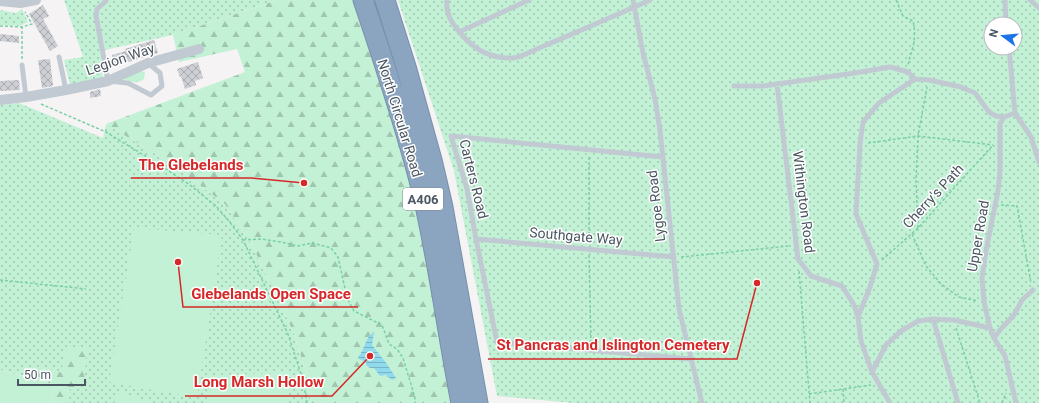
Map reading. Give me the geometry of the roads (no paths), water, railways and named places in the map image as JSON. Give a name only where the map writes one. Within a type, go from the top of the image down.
[{"type":"highway","name":"North Circular Road","points":[[363,0],[404,125],[420,188],[432,241],[461,403]]},
{"type":"highway","name":"North Circular Road","points":[[384,0],[407,70],[432,160],[448,236],[478,403]]},
{"type":"street","points":[[0,1],[20,3],[36,0]]},
{"type":"street","name":"Legion Way","points":[[0,100],[66,90],[108,81],[148,63],[199,49]]},
{"type":"lane","points":[[106,0],[97,10],[96,16],[108,81],[128,83],[151,95],[162,86],[160,73],[148,63]]},
{"type":"lane","points":[[447,0],[446,5],[448,16],[469,43],[479,50],[502,58],[514,58],[650,0]]},
{"type":"lane","points":[[459,32],[529,0]]},
{"type":"lane","name":"Lygoe Road","points":[[633,0],[660,130],[679,309],[702,403]]},
{"type":"lane","points":[[1004,0],[1005,16]]},
{"type":"lane","points":[[1030,0],[1039,8]]},
{"type":"lane","points":[[1010,56],[1015,113],[1030,137],[1039,162]]},
{"type":"lane","points":[[59,57],[66,90]]},
{"type":"lane","points":[[22,65],[26,97]]},
{"type":"lane","points":[[734,86],[763,86],[890,67],[908,72],[915,79]]},
{"type":"lane","points":[[890,403],[872,372],[861,341],[858,317],[868,294],[878,264],[856,214],[860,144],[863,122],[879,103],[915,79],[961,86],[975,93],[989,112],[996,116],[1004,117],[1015,113]]},
{"type":"lane","name":"Withington Road","points":[[777,84],[798,259],[811,276],[842,286],[854,305],[858,317]]},
{"type":"lane","name":"Upper Road","points":[[1004,117],[1000,124],[1000,171],[996,204],[986,250],[982,278],[984,302],[990,328],[1005,356],[1016,403]]},
{"type":"lane","name":"Carters Road","points":[[663,156],[451,136],[467,189],[497,342],[691,359]]},
{"type":"lane","name":"Southgate Way","points":[[476,239],[674,257]]},
{"type":"lane","points":[[994,338],[1014,315],[1022,300],[1032,290]]},
{"type":"lane","points":[[933,320],[958,403]]},
{"type":"lane","points":[[872,372],[886,345],[901,331],[918,321],[954,320],[990,328]]},
{"type":"water","points":[[374,332],[372,345],[396,378],[392,380],[386,375],[380,376],[374,368],[370,368],[366,365],[366,362],[358,357],[367,340]]},
{"type":"place","name":"The Glebelands","points":[[304,183]]},
{"type":"place","name":"Glebelands Open Space","points":[[178,262]]},
{"type":"place","name":"St Pancras and Islington Cemetery","points":[[757,283]]},
{"type":"place","name":"Long Marsh Hollow","points":[[370,356]]}]
